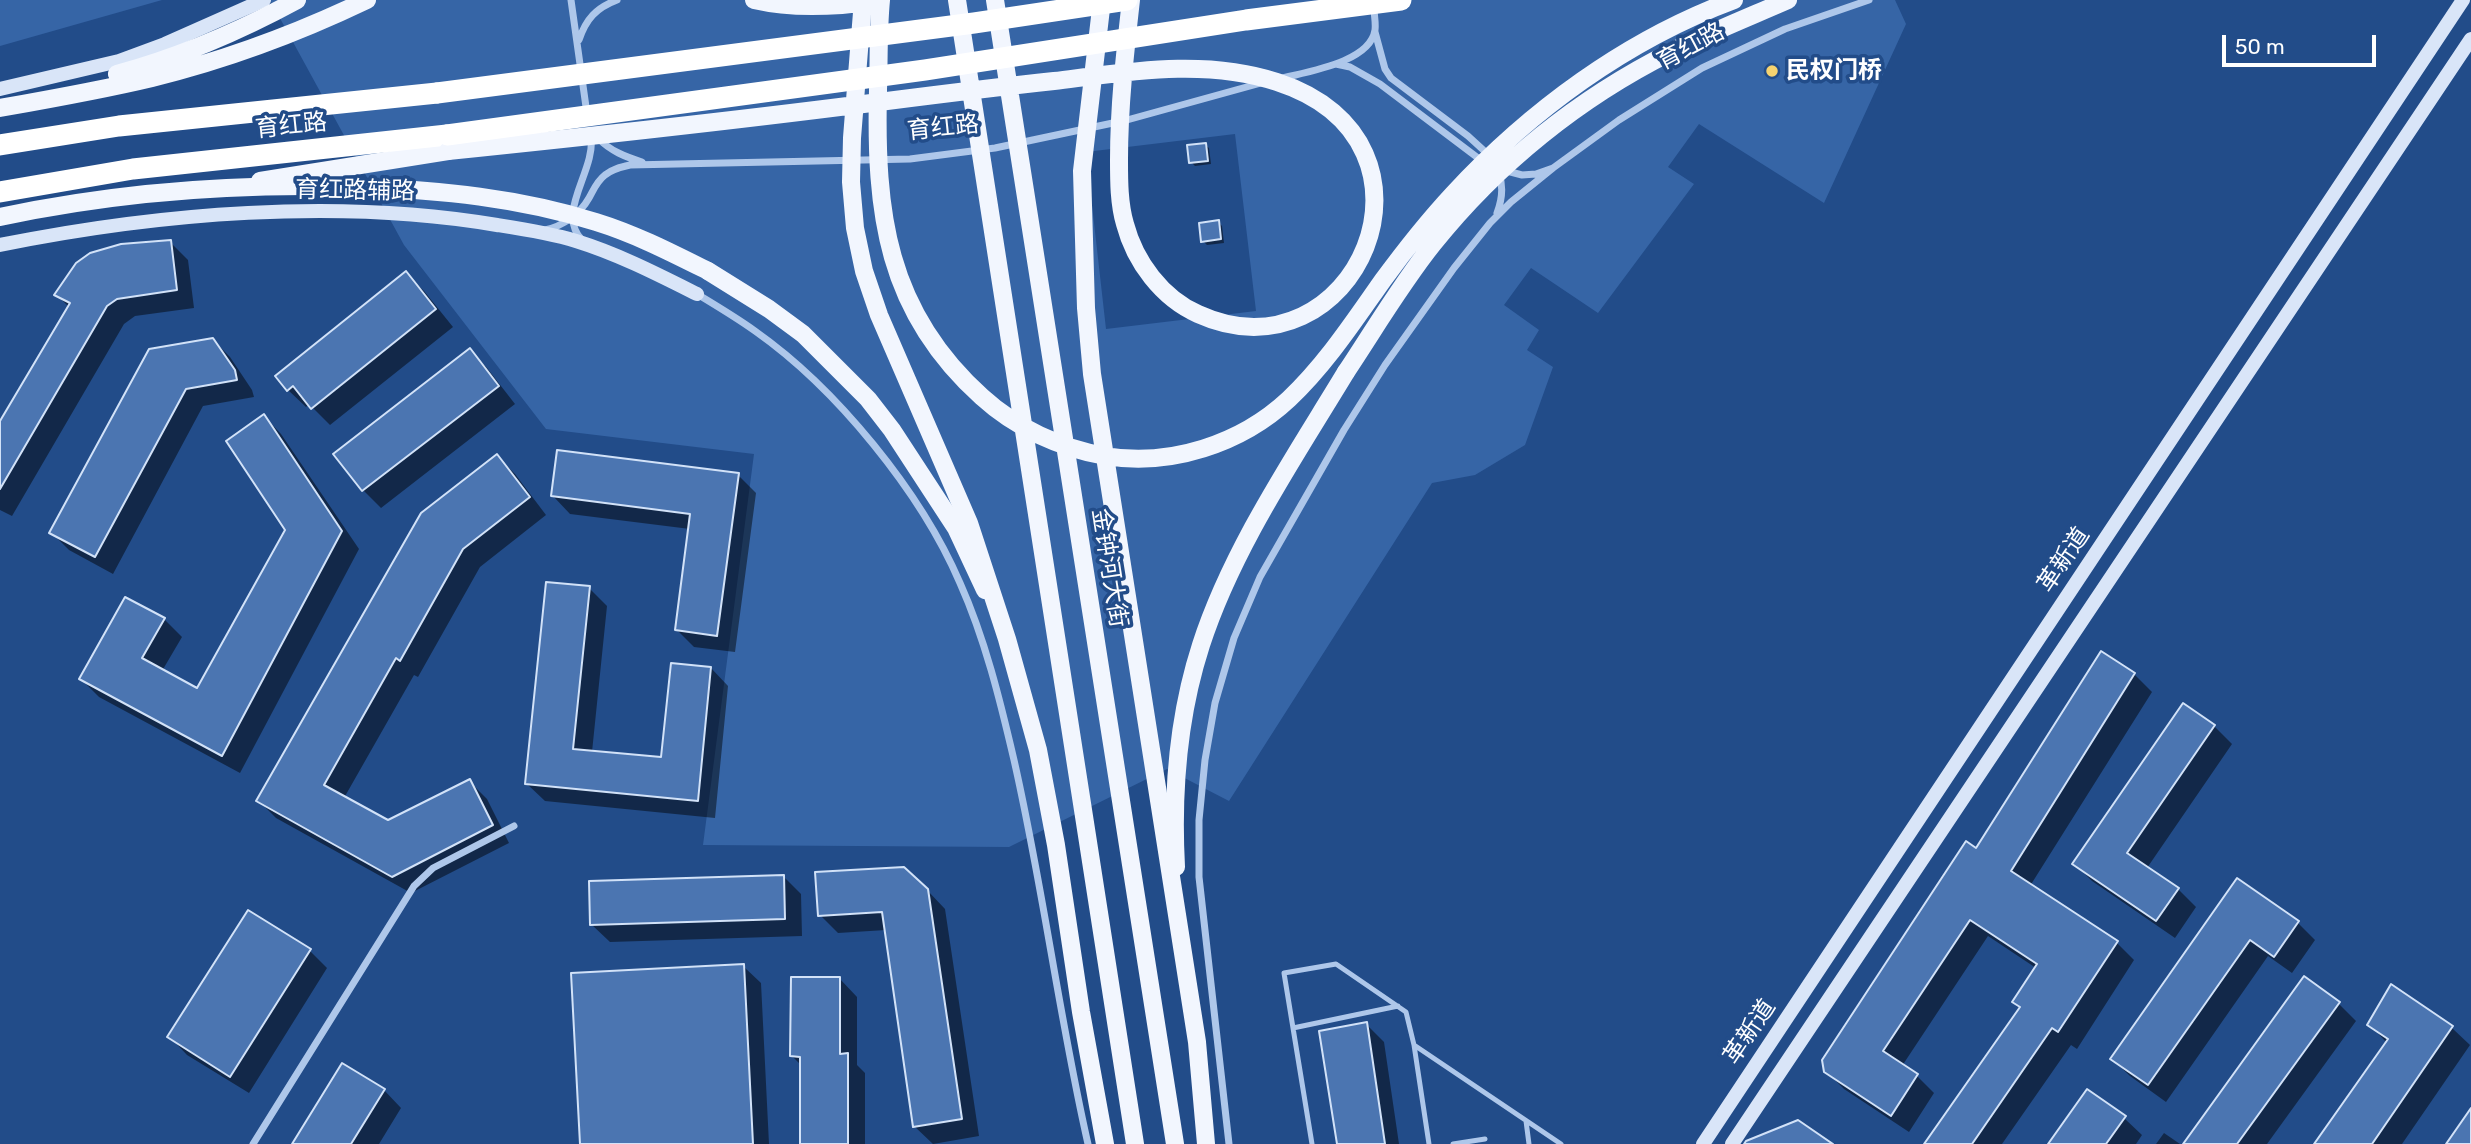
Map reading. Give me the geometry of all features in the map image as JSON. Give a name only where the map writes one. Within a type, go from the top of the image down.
[{"type":"highway","name":"育红路","points":[[0,145],[119,126],[437,93],[974,23],[1129,0]]},
{"type":"highway","name":"育红路","points":[[0,192],[133,169],[447,135],[597,115],[925,70],[1246,20],[1401,0]]},
{"type":"main road","points":[[0,107],[152,65],[232,33],[297,0]]},
{"type":"main road","points":[[0,107],[152,78],[189,68],[272,42],[367,0]]},
{"type":"main road","points":[[754,0],[770,4],[812,6],[882,0],[877,125],[879,192],[887,242],[897,274],[926,332],[961,377],[992,406],[1012,420],[1039,435],[1077,450],[1118,458],[1145,459],[1176,456],[1203,449],[1265,419],[1317,370],[1387,275],[1446,202],[1524,125],[1560,96],[1653,37],[1734,0]]},
{"type":"main road","points":[[863,0],[851,182],[855,228],[864,271],[898,362],[969,523],[1007,639],[1038,750],[1105,1144]]},
{"type":"main road","points":[[957,0],[1135,1144]]},
{"type":"main road","name":"金钟河大街","points":[[995,0],[1175,1144]]},
{"type":"main road","points":[[1102,0],[1082,172],[1086,308],[1092,374],[1196,1042],[1206,1144]]},
{"type":"main road","points":[[219,188],[448,151],[686,127],[940,94],[1110,74],[1123,73],[1136,71],[1219,70],[1255,75],[1295,88],[1317,99],[1349,127],[1360,142],[1375,189],[1371,236],[1350,277],[1321,304],[1283,323],[1233,327],[1192,312],[1172,299],[1142,264],[1124,221],[1119,169],[1121,92],[1122,79],[1124,65],[1129,0]]},
{"type":"main road","points":[[1180,933],[1175,796],[1180,739],[1201,646],[1217,602],[1256,523],[1346,372],[1432,245],[1478,192],[1537,137],[1602,91],[1671,52],[1788,0]]},
{"type":"main road","points":[[0,217],[135,195],[219,188],[308,186],[406,189],[492,198],[597,222],[660,247],[708,271],[803,334],[868,400],[892,430],[956,528],[1007,639]]},
{"type":"street","points":[[0,89],[119,61],[165,44],[264,0]]},
{"type":"street","points":[[571,0],[591,154],[571,218],[574,231],[587,245]]},
{"type":"street","points":[[578,45],[587,19],[597,10],[617,0]]},
{"type":"street","points":[[1374,0],[1375,32],[1385,69],[1391,78],[1468,136],[1489,155],[1496,168]]},
{"type":"street","name":"育红路","points":[[1229,1144],[1199,877],[1199,820],[1205,760],[1215,703],[1234,638],[1260,577],[1344,430],[1385,365],[1454,268],[1511,202],[1619,120],[1702,68],[1785,29],[1869,0]]},
{"type":"street","name":"革新道","points":[[1703,1144],[2463,0]]},
{"type":"street","name":"育红路","points":[[571,218],[585,204],[595,184],[617,168],[650,164],[910,159],[995,148],[1127,120],[1335,64],[1360,52],[1375,32]]},
{"type":"street","name":"革新道","points":[[1732,1144],[2471,38]]},
{"type":"street","name":"育红路","points":[[1335,64],[1373,79],[1485,163],[1522,175],[1536,174],[1553,168]]},
{"type":"street","points":[[589,126],[610,148],[626,158],[650,164]]},
{"type":"street","name":"育红路","points":[[1496,168],[1502,183],[1502,201],[1496,217]]},
{"type":"street","name":"育红路辅路","points":[[0,245],[102,227],[174,218],[320,212],[409,214],[534,231],[587,245],[609,252],[697,294]]},
{"type":"street","points":[[534,231],[557,227],[571,218]]},
{"type":"street","points":[[697,294],[765,339],[860,429],[908,490],[960,582],[1003,711],[1023,800],[1088,1144]]},
{"type":"street","points":[[253,1144],[414,886],[433,868],[514,826]]},
{"type":"lane","points":[[1312,1144],[1284,973],[1336,964],[1406,1012],[1414,1045],[1429,1144]]},
{"type":"lane","points":[[1293,1028],[1398,1006]]},
{"type":"lane","points":[[1414,1045],[1561,1144]]},
{"type":"lane","points":[[1526,1121],[1529,1144]]},
{"type":"lane","points":[[1453,1144],[1485,1139]]},
{"type":"shaded area","points":[[0,0],[162,0],[0,46]]},
{"type":"shaded area","points":[[270,0],[1895,0],[1906,24],[1824,203],[1699,124],[1668,167],[1694,184],[1598,313],[1531,268],[1504,305],[1539,330],[1527,350],[1553,367],[1525,445],[1475,475],[1432,483],[1229,801],[1167,769],[1009,847],[703,845],[754,454],[546,429],[404,245]],"holes":[[[1235,134],[1256,311],[1106,329],[1086,152]]]},
{"type":"building","points":[[1206,143],[1208,161],[1189,163],[1187,145]]},
{"type":"building","points":[[1219,220],[1221,239],[1201,242],[1199,223]]},
{"type":"building","points":[[171,240],[177,290],[117,299],[107,306],[0,489],[0,421],[70,303],[54,295],[76,263],[90,253],[121,244]]},
{"type":"building","points":[[406,271],[436,309],[311,409],[293,386],[287,391],[275,376]]},
{"type":"building","points":[[213,338],[235,370],[237,380],[186,389],[95,557],[49,533],[149,349]]},
{"type":"building","points":[[470,348],[499,386],[362,491],[333,454]]},
{"type":"building","points":[[264,414],[342,531],[222,756],[79,679],[125,597],[165,618],[142,658],[197,688],[285,530],[226,441]]},
{"type":"building","points":[[557,450],[739,473],[717,636],[675,630],[690,514],[551,496]]},
{"type":"building","points":[[497,454],[530,497],[463,549],[400,661],[396,658],[324,785],[388,820],[470,779],[493,825],[392,877],[256,801],[421,513]]},
{"type":"building","points":[[546,582],[590,586],[573,749],[661,757],[671,663],[711,667],[698,801],[525,784]]},
{"type":"building","points":[[2101,651],[2135,673],[2011,871],[2118,941],[2058,1032],[2052,1028],[1972,1144],[1924,1144],[2020,1007],[2012,1002],[2037,964],[1970,920],[1883,1051],[1918,1074],[1891,1116],[1824,1072],[1822,1060],[1966,841],[1976,848]]},
{"type":"building","points":[[2183,703],[2215,725],[2127,853],[2179,888],[2156,921],[2072,864]]},
{"type":"building","points":[[904,867],[928,889],[962,1119],[913,1127],[882,912],[818,916],[815,872]]},
{"type":"building","points":[[784,875],[785,919],[590,925],[589,881]]},
{"type":"building","points":[[2237,878],[2299,921],[2274,957],[2250,940],[2148,1085],[2110,1059]]},
{"type":"building","points":[[248,910],[311,949],[230,1077],[167,1037]]},
{"type":"building","points":[[744,964],[753,1144],[580,1144],[571,973]]},
{"type":"building","points":[[2304,976],[2340,1002],[2237,1144],[2183,1144]]},
{"type":"building","points":[[791,977],[840,977],[840,1054],[848,1053],[848,1144],[800,1144],[800,1057],[790,1056]]},
{"type":"building","points":[[2391,984],[2453,1026],[2372,1144],[2314,1144],[2388,1039],[2367,1025]]},
{"type":"building","points":[[1367,1022],[1385,1144],[1337,1144],[1319,1031]]},
{"type":"building","points":[[342,1063],[385,1089],[351,1144],[292,1144]]},
{"type":"building","points":[[2087,1089],[2126,1116],[2106,1144],[2048,1144]]},
{"type":"building","points":[[2471,1108],[2471,1144],[2446,1144]]},
{"type":"building","points":[[1798,1120],[1833,1144],[1744,1144],[1746,1141]]},
{"type":"place","name":"民权门桥","points":[[1772,71]]}]
